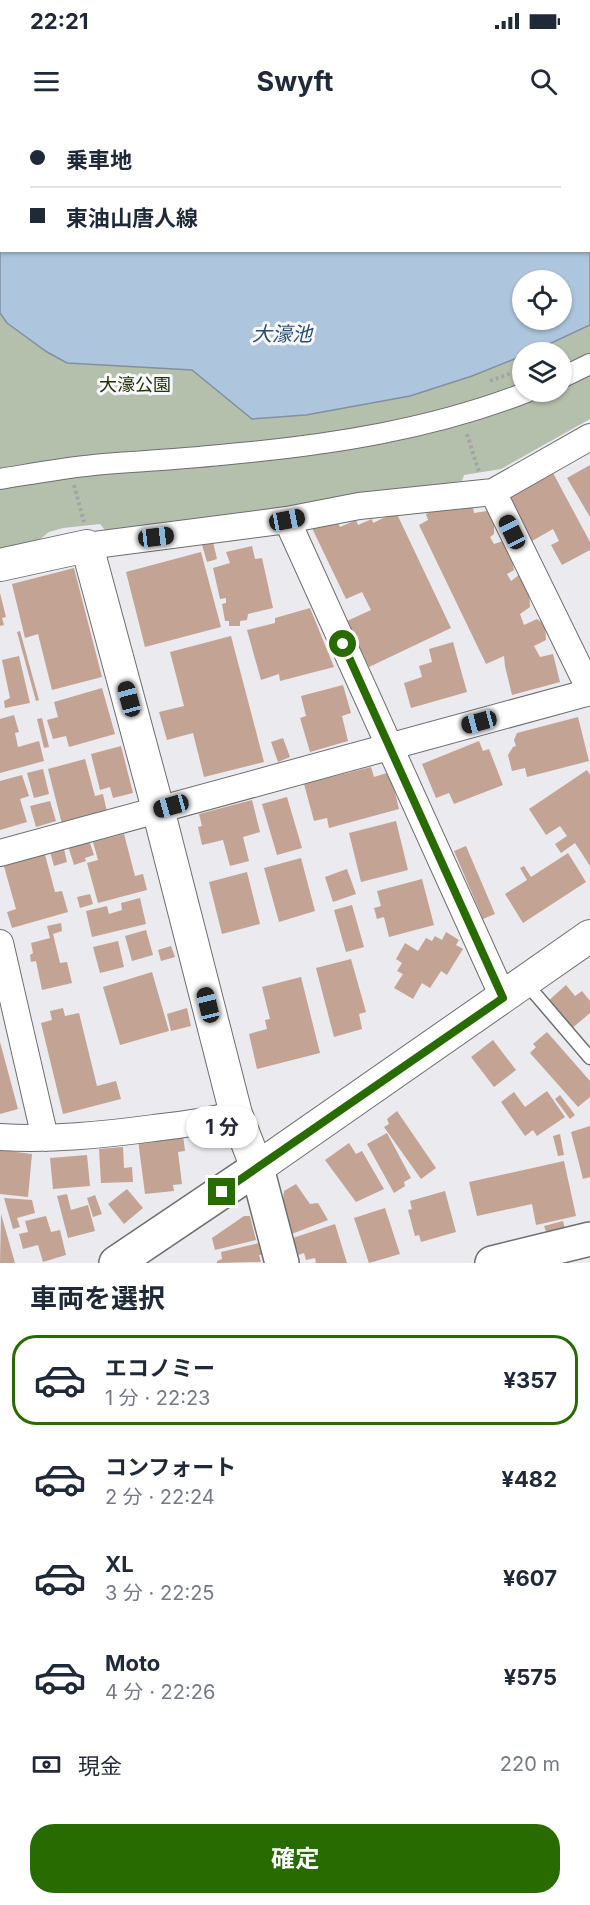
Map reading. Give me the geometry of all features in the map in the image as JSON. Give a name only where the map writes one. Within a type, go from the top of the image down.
[{"type":"main road","points":[[116,1263],[257,1168],[282,1263]]},
{"type":"main road","points":[[492,1263],[590,1239]]},
{"type":"street","points":[[572,373],[590,364]]},
{"type":"street","points":[[0,479],[69,468],[302,446],[400,430],[461,415],[512,397]]},
{"type":"street","points":[[0,565],[89,546],[287,520],[359,506],[489,493],[590,437]]},
{"type":"street","points":[[0,853],[590,691],[489,493]]},
{"type":"street","points":[[287,520],[390,747],[514,990]]},
{"type":"street","points":[[89,546],[236,1114],[257,1168],[590,936]]},
{"type":"street","points":[[0,943],[45,1138]]},
{"type":"street","points":[[0,1137],[45,1138],[104,1135],[214,1120],[236,1114]]},
{"type":"lane","points":[[514,990],[590,1058]]},
{"type":"path","points":[[489,382],[512,373]]},
{"type":"path","points":[[461,415],[489,493]]},
{"type":"path","points":[[69,468],[89,546]]},
{"type":"green space","name":"大濠公園","points":[[0,252],[590,252],[590,419],[501,469],[464,475],[462,481],[109,535],[100,524],[49,532],[39,540],[0,549]]},
{"type":"water","name":"大濠池","points":[[0,252],[590,252],[590,325],[553,342],[512,342],[512,360],[410,396],[306,415],[252,419],[192,370],[67,363],[47,352],[7,323],[0,313]]},
{"type":"building","points":[[590,465],[590,517],[567,478]]},
{"type":"building","points":[[553,473],[590,542],[590,550],[562,565],[551,545],[559,541],[553,529],[532,541],[509,497]]},
{"type":"building","points":[[472,502],[474,513],[487,511],[494,521],[494,534],[490,537],[494,544],[503,541],[511,554],[514,570],[507,574],[511,581],[519,575],[529,593],[530,607],[520,614],[524,625],[537,619],[545,625],[546,640],[534,646],[540,657],[553,654],[560,682],[512,695],[504,656],[486,664],[419,525],[428,520],[426,514],[446,505]]},
{"type":"building","points":[[396,512],[451,628],[369,667],[347,621],[371,610],[362,592],[346,599],[312,528],[337,521],[340,527],[356,520],[358,525],[372,519],[373,523]]},
{"type":"building","points":[[213,542],[217,559],[207,562],[202,545]]},
{"type":"building","points":[[252,546],[255,559],[262,558],[273,608],[248,614],[247,620],[240,621],[240,626],[229,626],[229,621],[225,621],[222,604],[226,603],[226,598],[220,599],[213,568],[230,563],[226,552]]},
{"type":"building","points":[[201,552],[221,627],[145,647],[126,572]]},
{"type":"building","points":[[74,568],[102,677],[52,690],[38,634],[25,638],[12,584]]},
{"type":"building","points":[[0,593],[6,617],[2,618],[4,625],[0,626]]},
{"type":"building","points":[[310,608],[334,667],[280,681],[279,674],[261,680],[247,630],[275,623],[275,618]]},
{"type":"building","points":[[20,631],[39,700],[36,701],[17,632]]},
{"type":"building","points":[[231,636],[264,762],[204,777],[193,733],[167,740],[159,712],[184,706],[170,652]]},
{"type":"building","points":[[453,642],[467,692],[411,708],[404,683],[422,677],[419,666],[432,662],[429,649]]},
{"type":"building","points":[[19,656],[30,703],[5,708],[4,701],[10,698],[2,660]]},
{"type":"building","points":[[343,685],[351,713],[342,716],[348,741],[310,752],[300,718],[306,716],[301,696]]},
{"type":"building","points":[[102,688],[115,734],[69,747],[66,736],[53,739],[47,720],[58,717],[54,702]]},
{"type":"building","points":[[14,715],[19,732],[15,733],[18,747],[39,741],[44,761],[0,773],[0,719]]},
{"type":"building","points":[[578,717],[589,761],[527,777],[525,768],[512,771],[508,755],[516,746],[514,740],[517,733]]},
{"type":"building","points":[[42,718],[49,747],[44,748],[37,719]]},
{"type":"building","points":[[283,738],[290,757],[278,762],[271,742]]},
{"type":"building","points":[[479,741],[483,751],[489,749],[503,785],[454,804],[449,793],[436,798],[422,764]]},
{"type":"building","points":[[121,746],[133,793],[113,798],[110,787],[100,790],[91,754]]},
{"type":"building","points":[[85,759],[95,796],[103,794],[107,812],[62,824],[48,769]]},
{"type":"building","points":[[371,767],[374,777],[390,772],[399,809],[329,828],[327,818],[314,821],[304,784]]},
{"type":"building","points":[[43,769],[49,794],[34,798],[27,773]]},
{"type":"building","points":[[587,770],[590,775],[590,866],[575,843],[561,853],[555,844],[567,836],[560,826],[546,835],[529,809]]},
{"type":"building","points":[[22,775],[29,796],[20,799],[27,822],[0,830],[0,781]]},
{"type":"building","points":[[287,797],[302,848],[277,855],[262,804]]},
{"type":"building","points":[[252,800],[260,832],[243,837],[249,861],[230,866],[223,840],[202,845],[198,827],[202,826],[199,814]]},
{"type":"building","points":[[50,801],[56,821],[36,827],[30,806]]},
{"type":"building","points":[[396,821],[408,870],[361,882],[349,833]]},
{"type":"building","points":[[124,834],[135,876],[143,874],[147,890],[98,903],[87,863],[98,860],[93,842]]},
{"type":"building","points":[[89,840],[94,855],[74,865],[68,846]]},
{"type":"building","points":[[63,845],[67,862],[54,866],[49,848]]},
{"type":"building","points":[[466,846],[495,914],[483,919],[454,851]]},
{"type":"building","points":[[44,851],[55,892],[62,891],[68,912],[12,928],[7,912],[16,909],[3,863]]},
{"type":"building","points":[[568,853],[586,882],[523,923],[505,894],[527,880],[520,868],[524,866],[531,877]]},
{"type":"building","points":[[301,858],[315,911],[279,922],[264,868]]},
{"type":"building","points":[[347,869],[356,894],[333,902],[325,877]]},
{"type":"building","points":[[247,872],[260,924],[222,934],[209,882]]},
{"type":"building","points":[[422,879],[434,925],[389,937],[384,917],[377,919],[374,908],[381,906],[377,891]]},
{"type":"building","points":[[90,894],[93,904],[80,908],[77,897]]},
{"type":"building","points":[[140,898],[146,924],[92,937],[86,911],[107,906],[109,914],[122,910],[121,903]]},
{"type":"building","points":[[352,905],[364,947],[346,952],[334,910]]},
{"type":"building","points":[[61,923],[62,931],[53,934],[60,963],[67,962],[72,983],[42,990],[36,961],[31,962],[30,955],[33,953],[31,943],[50,938],[47,926]]},
{"type":"building","points":[[146,930],[153,955],[132,961],[125,936]]},
{"type":"building","points":[[446,932],[459,940],[456,945],[463,949],[447,975],[441,971],[430,988],[422,983],[413,999],[394,988],[403,974],[397,971],[402,963],[396,959],[405,943],[418,951],[426,938],[432,941],[435,936],[442,940]]},
{"type":"building","points":[[118,941],[124,967],[100,973],[93,947]]},
{"type":"building","points":[[171,946],[175,957],[161,961],[158,950]]},
{"type":"building","points":[[351,959],[366,1012],[359,1014],[362,1029],[334,1037],[316,968]]},
{"type":"building","points":[[152,972],[169,1031],[120,1045],[103,987]]},
{"type":"building","points":[[301,977],[320,1053],[257,1069],[249,1034],[267,1029],[265,1020],[270,1019],[262,987]]},
{"type":"building","points":[[566,985],[575,996],[582,991],[590,1001],[590,1013],[570,1030],[547,1002]]},
{"type":"building","points":[[63,1008],[65,1016],[79,1013],[97,1086],[116,1081],[121,1099],[63,1114],[41,1023],[52,1020],[50,1011]]},
{"type":"building","points":[[187,1008],[191,1026],[171,1031],[167,1014]]},
{"type":"building","points":[[547,1032],[590,1081],[590,1097],[578,1107],[530,1053],[536,1047],[533,1044]]},
{"type":"building","points":[[493,1040],[516,1070],[494,1087],[471,1057]]},
{"type":"building","points":[[0,1042],[18,1109],[0,1114]]},
{"type":"building","points":[[547,1091],[565,1117],[537,1136],[533,1130],[525,1136],[501,1102],[514,1092],[525,1107]]},
{"type":"building","points":[[560,1095],[575,1115],[570,1119],[555,1099]]},
{"type":"building","points":[[397,1111],[436,1168],[421,1179],[384,1127],[389,1124],[387,1119]]},
{"type":"building","points":[[590,1126],[590,1177],[583,1179],[571,1132]]},
{"type":"building","points":[[387,1133],[411,1178],[404,1182],[405,1186],[394,1193],[367,1144]]},
{"type":"building","points":[[560,1134],[564,1155],[558,1156],[553,1136]]},
{"type":"building","points":[[183,1135],[185,1151],[178,1152],[182,1184],[173,1185],[174,1191],[145,1194],[138,1140]]},
{"type":"building","points":[[349,1143],[356,1154],[362,1151],[384,1189],[356,1202],[325,1160]]},
{"type":"building","points":[[123,1147],[124,1168],[132,1167],[133,1182],[101,1183],[99,1149]]},
{"type":"building","points":[[0,1150],[32,1154],[28,1197],[0,1194]]},
{"type":"building","points":[[87,1155],[90,1186],[53,1189],[50,1158]]},
{"type":"building","points":[[564,1161],[576,1216],[536,1225],[532,1204],[477,1216],[469,1182]]},
{"type":"building","points":[[296,1184],[310,1204],[318,1203],[328,1220],[289,1235],[282,1207],[284,1191]]},
{"type":"building","points":[[127,1189],[143,1208],[124,1224],[108,1204]]},
{"type":"building","points":[[445,1191],[456,1232],[421,1242],[419,1235],[415,1236],[408,1210],[412,1209],[410,1201]]},
{"type":"building","points":[[67,1194],[71,1210],[88,1205],[95,1231],[68,1238],[57,1196]]},
{"type":"building","points":[[95,1195],[102,1214],[93,1217],[87,1198]]},
{"type":"building","points":[[4,1198],[32,1200],[35,1213],[17,1218],[20,1227],[13,1229]]},
{"type":"building","points":[[385,1208],[400,1254],[369,1263],[354,1218]]},
{"type":"building","points":[[1,1214],[15,1263],[0,1263]]},
{"type":"building","points":[[46,1216],[51,1232],[60,1230],[66,1255],[43,1262],[38,1245],[23,1249],[19,1234],[28,1232],[25,1221]]},
{"type":"building","points":[[244,1216],[250,1216],[256,1240],[215,1250],[212,1238]]},
{"type":"building","points":[[563,1221],[565,1229],[547,1234],[544,1226]]},
{"type":"building","points":[[335,1224],[347,1263],[316,1263],[315,1258],[306,1260],[304,1253],[298,1255],[297,1249],[293,1251],[290,1239]]},
{"type":"building","points":[[259,1243],[261,1262],[217,1263],[222,1259],[221,1252]]},
{"type":"route","points":[[222,1192],[503,998],[343,644]]}]
